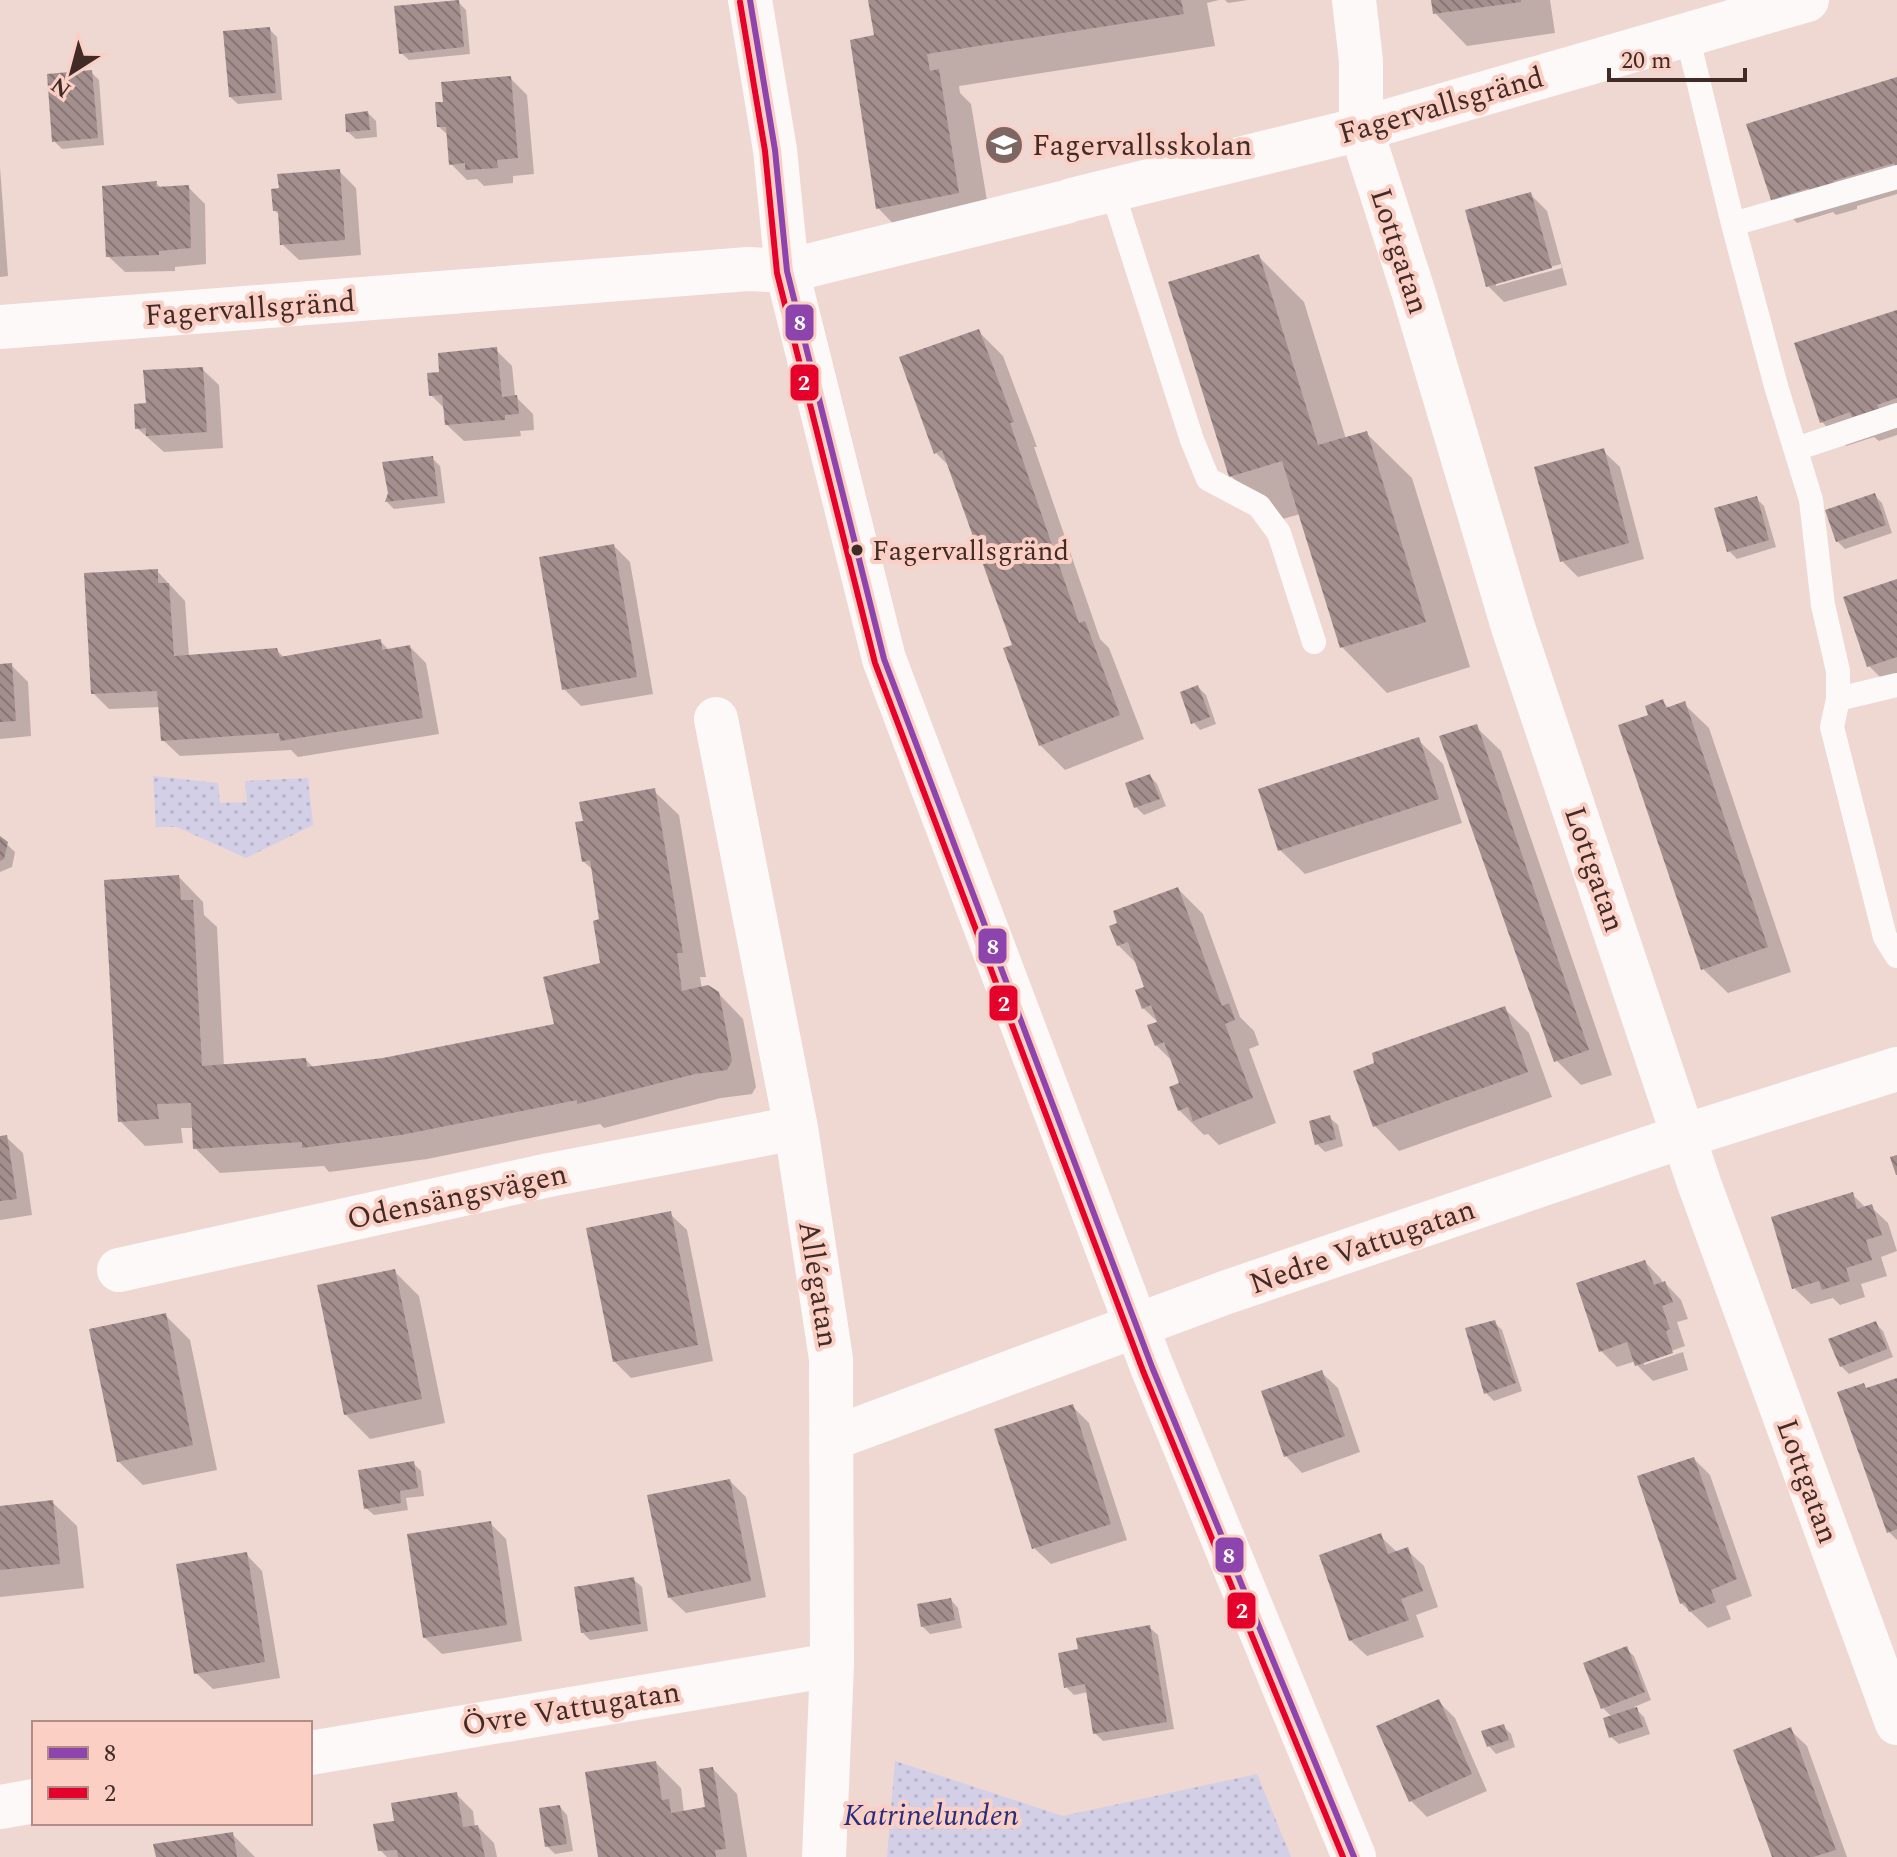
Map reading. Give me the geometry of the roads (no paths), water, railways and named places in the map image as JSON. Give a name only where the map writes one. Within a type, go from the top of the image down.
[{"type":"street","points":[[750,0],[775,150],[787,271],[884,659],[1136,1326],[1354,1857]]},
{"type":"street","name":"Lottgatan","points":[[1354,0],[1361,61],[1361,129],[1414,294],[1513,627],[1699,1183],[1897,1723]]},
{"type":"street","name":"Fagervallsgränd","points":[[0,327],[748,269],[787,271],[1361,129],[1807,0]]},
{"type":"street","name":"Allégatan","points":[[716,719],[796,1128],[831,1359],[832,1665],[824,1857]]},
{"type":"street","name":"Nedre Vattugatan","points":[[831,1439],[1227,1292],[1684,1136],[1897,1069]]},
{"type":"street","name":"Odensängsvägen","points":[[119,1270],[549,1175],[796,1128]]},
{"type":"street","name":"Övre Vattugatan","points":[[312,1753],[832,1665]]},
{"type":"street","points":[[0,1807],[32,1801]]},
{"type":"lane","points":[[1687,35],[1776,386],[1811,500],[1823,605],[1838,671],[1838,699],[1832,727],[1885,937],[1897,956]]},
{"type":"lane","points":[[1733,224],[1897,177]]},
{"type":"lane","points":[[1083,197],[1208,479],[1259,506],[1279,533],[1314,642]]},
{"type":"lane","points":[[1796,449],[1897,415]]},
{"type":"lane","points":[[1838,699],[1897,685]]},
{"type":"place","name":"Fagervallsskolan","points":[[1004,145]]},
{"type":"place","name":"Fagervallsgränd","points":[[857,550]]},
{"type":"park label","name":"Katrinelunden","points":[[931,1815]]}]
